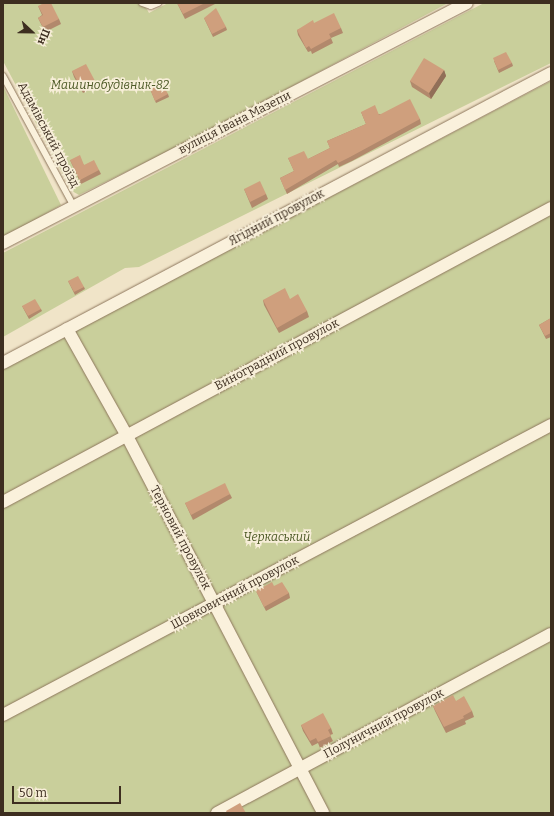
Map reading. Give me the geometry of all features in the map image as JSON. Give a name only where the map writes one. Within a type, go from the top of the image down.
[{"type":"street","name":"вулиця Івана Мазепи","points":[[3,243],[73,205],[466,3]]},
{"type":"street","name":"Ягідний провулок","points":[[3,363],[551,73]]},
{"type":"street","name":"Виноградний провулок","points":[[3,502],[551,208]]},
{"type":"street","name":"Терновий провулок","points":[[66,329],[127,436],[323,813]]},
{"type":"street","name":"Шовковичний провулок","points":[[3,716],[551,425]]},
{"type":"street","name":"Полуничний провулок","points":[[217,813],[551,634]]},
{"type":"lane","points":[[142,3],[151,6],[158,3]]},
{"type":"lane","name":"Адамівський проїзд","points":[[3,77],[73,205]]},
{"type":"green space","name":"Машинобудівник-82","points":[[3,3],[151,3],[145,6],[149,13],[168,3],[448,3],[203,134],[79,195],[72,191],[3,61]]},
{"type":"green space","points":[[484,3],[551,3],[551,63],[139,267],[125,268],[3,337],[3,253]]},
{"type":"green space","name":"Черкаський","points":[[551,81],[551,813],[3,813],[3,369]]},
{"type":"green space","points":[[3,86],[61,205],[3,238]]},
{"type":"building","points":[[44,3],[51,3],[59,19],[43,27],[38,18],[43,15],[38,6]]},
{"type":"building","points":[[177,3],[205,3],[183,14]]},
{"type":"building","points":[[216,8],[226,27],[212,34],[204,18]]},
{"type":"building","points":[[334,13],[341,28],[329,34],[331,38],[311,49],[309,46],[306,48],[297,30],[313,20],[314,23]]},
{"type":"building","points":[[506,52],[512,63],[498,70],[493,58]]},
{"type":"building","points":[[424,58],[444,70],[429,93],[410,81]]},
{"type":"building","points":[[86,64],[95,81],[81,88],[72,71]]},
{"type":"building","points":[[162,83],[168,94],[155,101],[150,89]]},
{"type":"building","points":[[410,99],[420,119],[338,163],[336,160],[285,190],[280,178],[294,171],[288,158],[304,151],[308,159],[330,148],[327,141],[366,124],[361,112],[375,105],[379,115]]},
{"type":"building","points":[[80,155],[84,165],[94,160],[99,170],[80,180],[70,160]]},
{"type":"building","points":[[260,181],[266,194],[250,202],[244,189]]},
{"type":"building","points":[[78,276],[84,287],[74,292],[68,281]]},
{"type":"building","points":[[285,288],[290,299],[298,294],[307,311],[277,328],[263,300]]},
{"type":"building","points":[[35,299],[41,309],[28,316],[22,306]]},
{"type":"building","points":[[551,318],[551,333],[545,336],[539,325]]},
{"type":"building","points":[[225,483],[230,494],[191,515],[185,503]]},
{"type":"building","points":[[272,582],[274,586],[282,582],[289,593],[264,607],[256,591]]},
{"type":"building","points":[[453,695],[456,701],[464,696],[472,711],[463,716],[464,718],[444,727],[433,706]]},
{"type":"building","points":[[323,713],[331,728],[328,730],[331,736],[318,742],[316,738],[310,741],[301,725]]},
{"type":"building","points":[[240,803],[246,813],[227,813],[226,811]]}]
